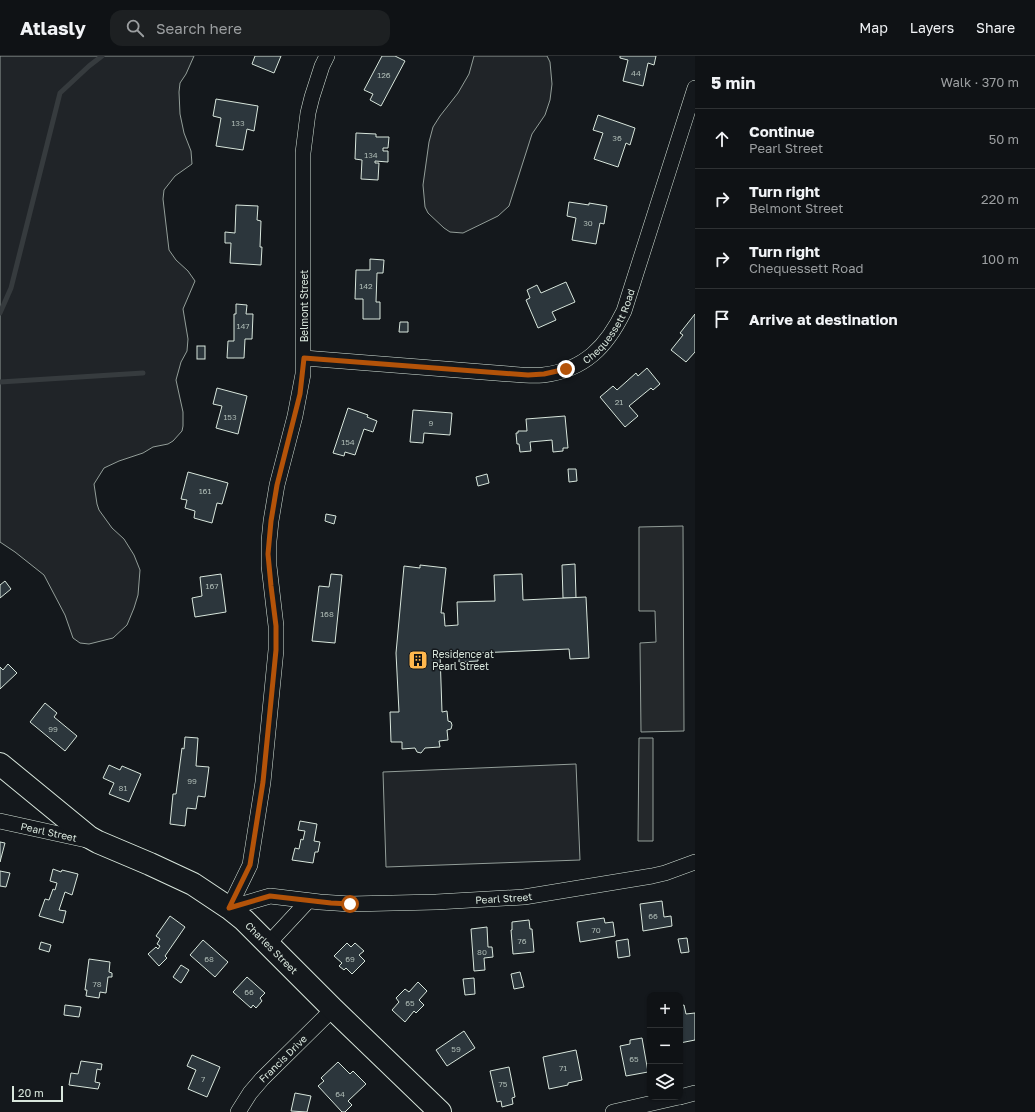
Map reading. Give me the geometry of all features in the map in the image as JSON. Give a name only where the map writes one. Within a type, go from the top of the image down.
[{"type":"street","name":"Belmont Street","points":[[229,908],[250,865],[263,782],[276,650],[276,621],[269,566],[270,528],[277,485],[298,402],[303,374],[303,152],[312,97],[320,71],[327,56]]},
{"type":"street","name":"Chequessett Road","points":[[304,358],[528,375],[559,372],[574,366],[587,358],[599,349],[610,337],[624,310],[695,88]]},
{"type":"street","name":"Charles Street","points":[[0,764],[80,831],[98,842],[175,875],[229,908],[268,944],[440,1112]]},
{"type":"street","name":"Pearl Street","points":[[0,821],[98,842]]},
{"type":"street","name":"Pearl Street","points":[[229,908],[270,896],[341,904],[388,904],[524,897],[652,876],[695,862]]},
{"type":"street","points":[[268,944],[308,901]]},
{"type":"street","name":"Francis Drive","points":[[238,1112],[250,1093],[262,1079],[333,1009]]},
{"type":"street","points":[[683,1096],[695,1093]]},
{"type":"street","points":[[613,1112],[667,1100]]},
{"type":"shaded area","points":[[0,56],[194,56],[180,83],[179,92],[180,114],[184,133],[191,151],[192,164],[175,176],[164,190],[163,199],[169,250],[195,281],[183,309],[188,339],[187,351],[181,362],[176,380],[183,412],[183,426],[182,431],[173,441],[168,444],[153,447],[143,453],[104,468],[94,484],[99,510],[112,528],[124,539],[134,555],[140,570],[138,595],[127,625],[113,638],[89,644],[80,643],[73,638],[65,615],[44,575],[0,542]]},
{"type":"shaded area","points":[[474,56],[547,56],[550,62],[552,84],[550,100],[545,115],[532,134],[509,206],[498,216],[463,233],[450,232],[428,213],[425,207],[423,185],[429,142],[433,127],[458,93],[469,74]]},
{"type":"shaded area","points":[[683,526],[684,731],[641,732],[640,643],[656,642],[655,611],[639,611],[639,527]]},
{"type":"shaded area","points":[[639,738],[653,738],[653,841],[638,841]]},
{"type":"shaded area","points":[[576,764],[580,860],[386,867],[383,772]]},
{"type":"building","points":[[255,56],[281,56],[274,73],[252,64]]},
{"type":"building","points":[[382,56],[395,56],[405,61],[381,106],[370,100],[373,94],[364,90]]},
{"type":"building","points":[[620,56],[656,56],[654,65],[648,63],[643,86],[623,81],[628,60],[620,58]]},
{"type":"building","points":[[216,99],[258,106],[254,131],[247,129],[243,150],[216,146],[221,118],[213,116]]},
{"type":"building","points":[[598,115],[635,128],[630,145],[626,143],[618,167],[594,159],[603,133],[593,130]]},
{"type":"building","points":[[356,133],[376,134],[376,137],[389,137],[388,148],[383,148],[383,151],[388,151],[388,162],[375,161],[375,163],[379,163],[378,180],[361,179],[362,160],[355,159]]},
{"type":"building","points":[[569,202],[607,206],[604,224],[600,223],[596,244],[572,240],[576,218],[567,216]]},
{"type":"building","points":[[236,205],[258,206],[257,220],[261,221],[261,265],[230,263],[231,243],[225,243],[225,232],[235,233]]},
{"type":"building","points":[[370,259],[384,260],[383,273],[377,273],[376,302],[380,302],[380,319],[363,319],[363,299],[355,299],[356,270],[370,270]]},
{"type":"building","points":[[566,282],[575,302],[552,312],[556,320],[538,328],[526,300],[530,298],[527,290],[537,285],[541,293]]},
{"type":"building","points":[[236,304],[247,305],[246,314],[253,314],[252,339],[245,339],[244,358],[227,358],[228,341],[234,341],[234,314],[236,314]]},
{"type":"building","points":[[695,314],[695,352],[686,362],[671,350],[683,335],[680,333]]},
{"type":"building","points":[[400,322],[408,322],[408,332],[399,332]]},
{"type":"building","points":[[197,346],[205,346],[205,359],[197,359]]},
{"type":"building","points":[[647,368],[660,384],[653,390],[651,388],[629,406],[638,416],[625,427],[600,397],[613,386],[617,390],[636,373],[638,376]]},
{"type":"building","points":[[217,388],[247,396],[238,434],[216,428],[222,406],[213,404]]},
{"type":"building","points":[[348,408],[368,415],[367,417],[377,421],[373,432],[364,429],[355,455],[345,452],[344,456],[333,453]]},
{"type":"building","points":[[413,410],[452,413],[450,435],[424,433],[423,443],[410,442]]},
{"type":"building","points":[[565,416],[568,448],[563,448],[563,451],[553,452],[552,440],[530,442],[531,451],[520,452],[519,444],[517,444],[516,433],[518,433],[518,431],[527,431],[526,419]]},
{"type":"building","points":[[568,469],[576,469],[577,481],[569,482]]},
{"type":"building","points":[[188,472],[228,483],[222,504],[217,503],[212,523],[194,518],[195,511],[185,508],[187,500],[181,499]]},
{"type":"building","points":[[487,474],[489,483],[478,486],[476,477]]},
{"type":"building","points":[[326,514],[336,516],[334,524],[325,521]]},
{"type":"building","points":[[575,564],[576,598],[563,598],[562,565]]},
{"type":"building","name":"Residence at Pearl Street","points":[[420,565],[446,568],[441,613],[444,613],[445,626],[458,625],[457,602],[495,601],[494,575],[522,574],[523,600],[586,597],[589,658],[570,659],[569,649],[478,653],[478,661],[459,662],[459,652],[440,653],[442,712],[447,711],[448,721],[451,722],[452,725],[451,729],[447,730],[448,740],[439,741],[440,747],[425,748],[421,753],[417,752],[415,748],[402,749],[402,742],[391,742],[390,712],[399,712],[396,653],[404,566],[420,568]]},
{"type":"building","points":[[221,574],[226,612],[195,617],[192,598],[202,596],[200,577]]},
{"type":"building","points":[[331,574],[342,575],[335,643],[312,641],[319,586],[329,587]]},
{"type":"building","points":[[5,581],[11,589],[0,598],[0,585]]},
{"type":"building","points":[[8,664],[17,673],[0,689],[0,667],[3,670]]},
{"type":"building","points":[[45,703],[57,713],[54,717],[77,736],[65,751],[30,722]]},
{"type":"building","points":[[185,737],[198,738],[196,766],[209,767],[205,797],[198,796],[196,809],[187,808],[185,826],[170,824],[173,794],[176,794],[182,748],[184,749]]},
{"type":"building","points":[[109,765],[120,770],[122,766],[141,774],[129,802],[109,794],[114,783],[103,778]]},
{"type":"building","points":[[300,821],[317,824],[314,841],[320,842],[318,852],[315,852],[313,863],[292,860],[295,848],[299,849],[301,839],[303,840],[305,831],[298,830]]},
{"type":"building","points":[[0,842],[5,843],[0,862]]},
{"type":"building","points":[[53,869],[61,872],[62,870],[78,874],[72,895],[65,892],[59,910],[66,911],[63,923],[39,916],[45,899],[49,900],[53,889],[55,890],[57,883],[50,881]]},
{"type":"building","points":[[0,871],[10,873],[6,887],[0,886]]},
{"type":"building","points":[[662,901],[664,917],[671,916],[672,926],[643,931],[640,904]]},
{"type":"building","points":[[170,916],[185,927],[165,956],[167,958],[159,966],[148,954],[156,947],[158,949],[160,946],[157,944],[160,939],[156,936]]},
{"type":"building","points":[[604,918],[605,923],[613,922],[615,936],[580,942],[577,922]]},
{"type":"building","points":[[529,920],[530,929],[532,929],[534,952],[513,954],[511,930],[512,922]]},
{"type":"building","points":[[487,927],[488,947],[492,947],[493,957],[484,958],[485,970],[474,971],[471,929]]},
{"type":"building","points":[[687,938],[689,952],[681,953],[678,939]]},
{"type":"building","points":[[628,939],[630,956],[618,958],[616,941]]},
{"type":"building","points":[[203,940],[228,962],[215,977],[190,955]]},
{"type":"building","points":[[41,942],[51,945],[49,952],[39,949]]},
{"type":"building","points":[[347,943],[351,947],[355,943],[364,951],[359,955],[365,961],[352,974],[346,968],[344,970],[339,966],[342,963],[334,956]]},
{"type":"building","points":[[89,959],[110,962],[109,972],[112,973],[112,977],[108,977],[106,993],[100,992],[99,998],[86,996],[87,990],[85,990]]},
{"type":"building","points":[[181,965],[189,970],[181,983],[173,977]]},
{"type":"building","points":[[520,972],[524,987],[514,989],[511,974]]},
{"type":"building","points":[[247,977],[265,993],[260,998],[262,1001],[256,1008],[253,1005],[251,1008],[233,992]]},
{"type":"building","points":[[474,978],[475,994],[465,995],[463,979]]},
{"type":"building","points":[[418,982],[427,991],[419,1000],[424,1005],[416,1013],[414,1011],[405,1022],[392,1010],[399,1002],[396,998],[405,989],[409,992]]},
{"type":"building","points":[[65,1005],[81,1007],[79,1017],[64,1015]]},
{"type":"building","points":[[683,1005],[686,1014],[695,1013],[695,1040],[683,1042],[683,1028]]},
{"type":"building","points":[[464,1031],[475,1048],[447,1066],[436,1050]]},
{"type":"building","points":[[642,1038],[647,1072],[626,1076],[620,1046],[630,1044],[630,1040]]},
{"type":"building","points":[[576,1050],[582,1080],[549,1089],[543,1057]]},
{"type":"building","points":[[192,1055],[220,1067],[207,1097],[188,1089],[196,1070],[187,1066]]},
{"type":"building","points":[[81,1061],[102,1064],[101,1070],[97,1069],[95,1082],[100,1083],[98,1089],[69,1085],[71,1073],[78,1074]]},
{"type":"building","points":[[338,1062],[350,1074],[353,1071],[366,1084],[348,1101],[352,1105],[345,1112],[342,1112],[318,1086],[324,1081],[321,1078]]},
{"type":"building","points":[[509,1067],[515,1097],[512,1098],[513,1104],[502,1107],[501,1101],[497,1102],[490,1071]]},
{"type":"building","points":[[295,1093],[311,1096],[307,1112],[291,1111]]},
{"type":"waterway","points":[[0,313],[11,288],[60,93],[102,56]]},
{"type":"waterway","points":[[0,382],[143,373]]},
{"type":"place","name":"Residence at Pearl Street","points":[[418,660]]},
{"type":"route","points":[[350,904],[270,896],[229,908],[250,865],[263,782],[276,650],[276,626],[268,554],[269,541],[277,485],[300,394],[304,358],[528,375],[559,372],[566,369]]}]
